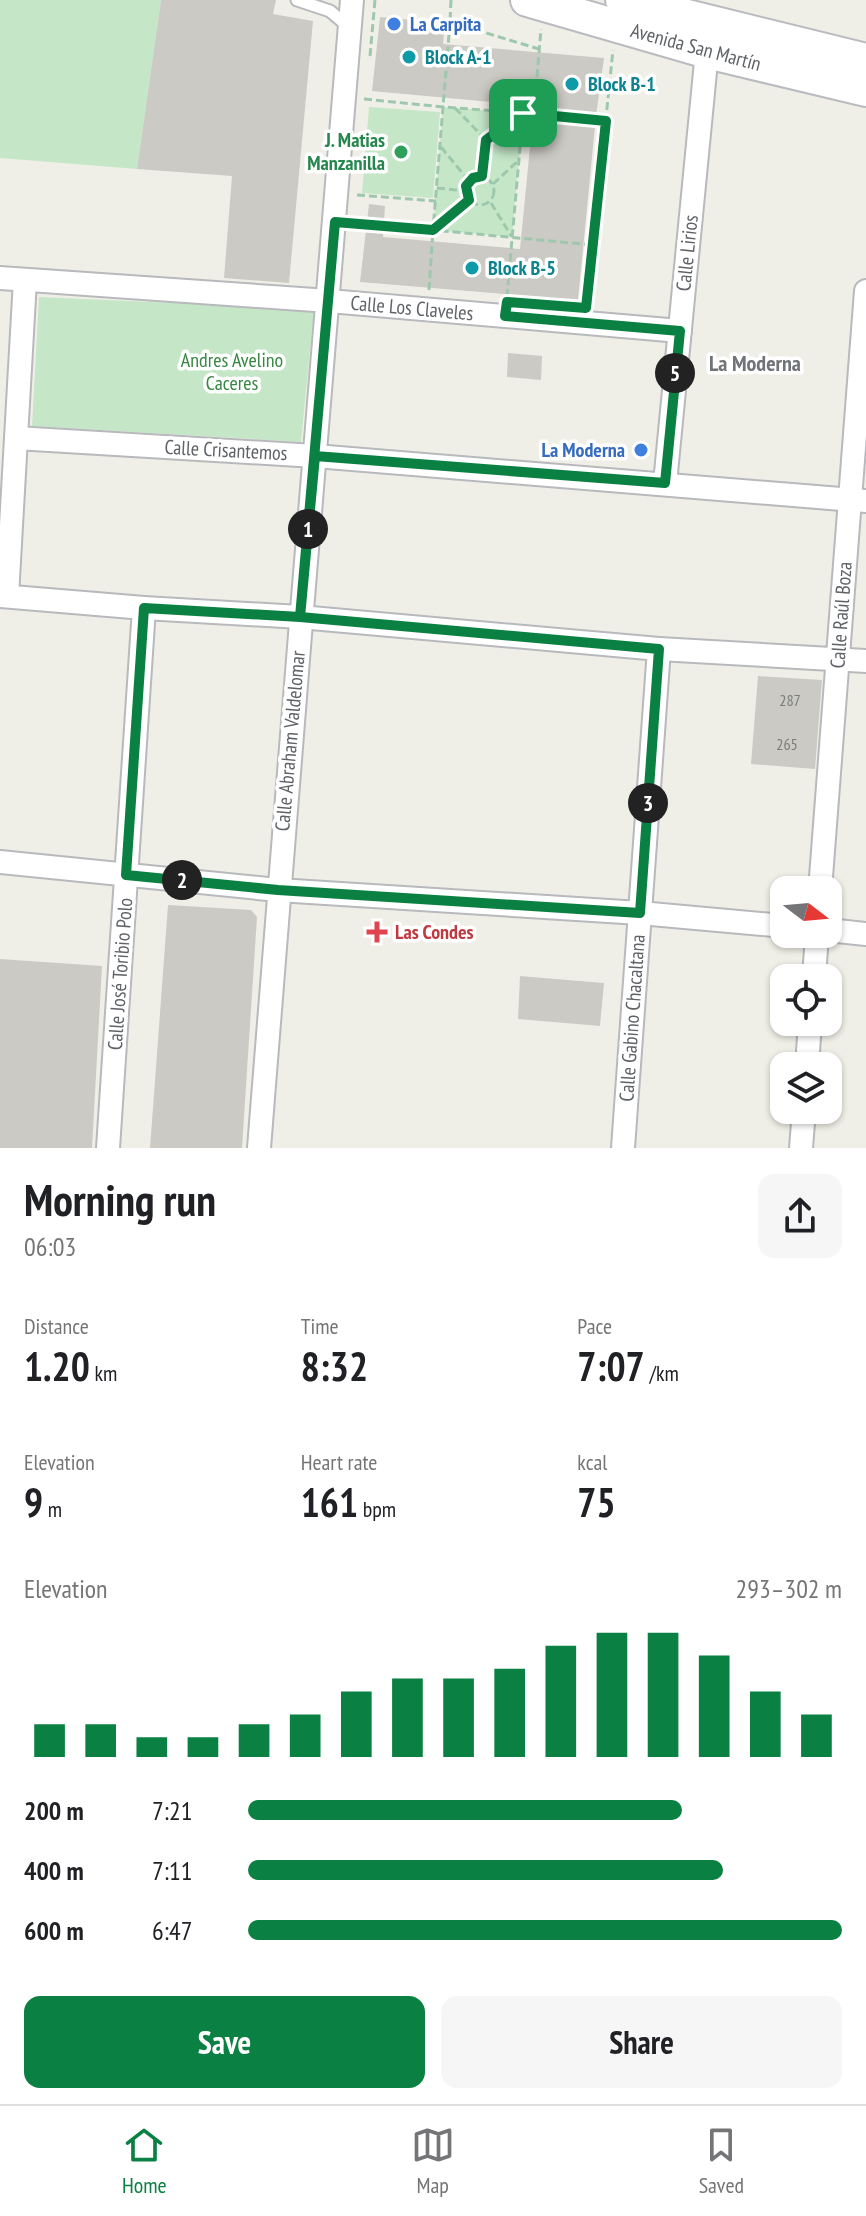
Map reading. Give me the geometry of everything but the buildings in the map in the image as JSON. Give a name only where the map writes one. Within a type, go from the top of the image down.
[{"type":"main road","name":"Avenida San Martín","points":[[622,0],[708,38],[866,90]]},
{"type":"main road","name":"Avenida San Martín","points":[[535,3],[708,38],[866,60]]},
{"type":"street","name":"Calle Abraham Valdelomar","points":[[259,1148],[352,0]]},
{"type":"street","name":"Calle Lirios","points":[[665,483],[708,38]]},
{"type":"street","name":"Calle Los Claveles","points":[[0,278],[329,301],[680,331]]},
{"type":"street","points":[[25,280],[3,596],[300,617],[659,649],[866,661]]},
{"type":"street","name":"Calle Raúl Boza","points":[[821,876],[838,658],[858,500],[866,291]]},
{"type":"street","name":"Calle Crisantemos","points":[[16,438],[315,456],[858,500]]},
{"type":"street","name":"Calle José Toribio Polo","points":[[108,1148],[144,608]]},
{"type":"street","name":"Calle Gabino Chacaltana","points":[[623,1148],[659,649]]},
{"type":"street","points":[[0,862],[278,890],[640,913],[770,925]]},
{"type":"street","points":[[842,931],[866,934]]},
{"type":"street","points":[[801,1148],[803,1124]]},
{"type":"lane","points":[[297,0],[330,11],[350,28]]},
{"type":"path","points":[[370,57],[375,0]]},
{"type":"path","points":[[426,309],[451,0]]},
{"type":"path","points":[[534,115],[539,49],[535,3]]},
{"type":"path","points":[[450,22],[539,49]]},
{"type":"path","points":[[586,308],[614,42]]},
{"type":"path","points":[[345,98],[606,121]]},
{"type":"path","points":[[454,108],[486,140]]},
{"type":"path","points":[[482,176],[486,140],[523,113]]},
{"type":"path","points":[[505,316],[523,113]]},
{"type":"path","points":[[440,145],[469,181]]},
{"type":"path","points":[[493,184],[519,160]]},
{"type":"path","points":[[482,176],[493,184],[495,193],[490,201],[477,205],[469,200],[465,191],[469,181],[482,176]]},
{"type":"path","points":[[437,188],[465,191]]},
{"type":"path","points":[[357,195],[436,201]]},
{"type":"path","points":[[433,230],[469,200]]},
{"type":"path","points":[[490,201],[512,237]]},
{"type":"path","points":[[335,222],[593,245]]},
{"type":"green space","points":[[0,0],[161,0],[137,169],[0,158]]},
{"type":"green space","name":"J. Matias Manzanilla","points":[[369,107],[440,112],[433,198],[362,193]]},
{"type":"green space","name":"J. Matias Manzanilla","points":[[443,107],[523,113],[512,237],[433,230]]},
{"type":"green space","name":"Andres Avelino Caceres","points":[[39,297],[314,309],[301,442],[32,426]]},
{"type":"place","name":"La Carpita","points":[[394,24]]},
{"type":"place","name":"Block A-1","points":[[409,57]]},
{"type":"place","name":"Block B-1","points":[[572,84]]},
{"type":"place","name":"J. Matias Manzanilla","points":[[401,152]]},
{"type":"place","name":"Block B-5","points":[[472,268]]},
{"type":"place","name":"La Moderna","points":[[641,450]]},
{"type":"place","name":"Las Condes","points":[[377,932]]},
{"type":"district","name":"La Moderna","points":[[755,363]]},
{"type":"route","points":[[523,113],[486,140],[482,176],[473,178],[466,186],[469,200],[433,230],[335,222],[329,301],[315,456],[300,617],[144,608],[126,875],[278,890],[640,913],[659,649],[300,617],[307,536],[315,456],[665,483],[680,331],[505,316],[507,302],[586,308],[606,121],[523,113]]}]
